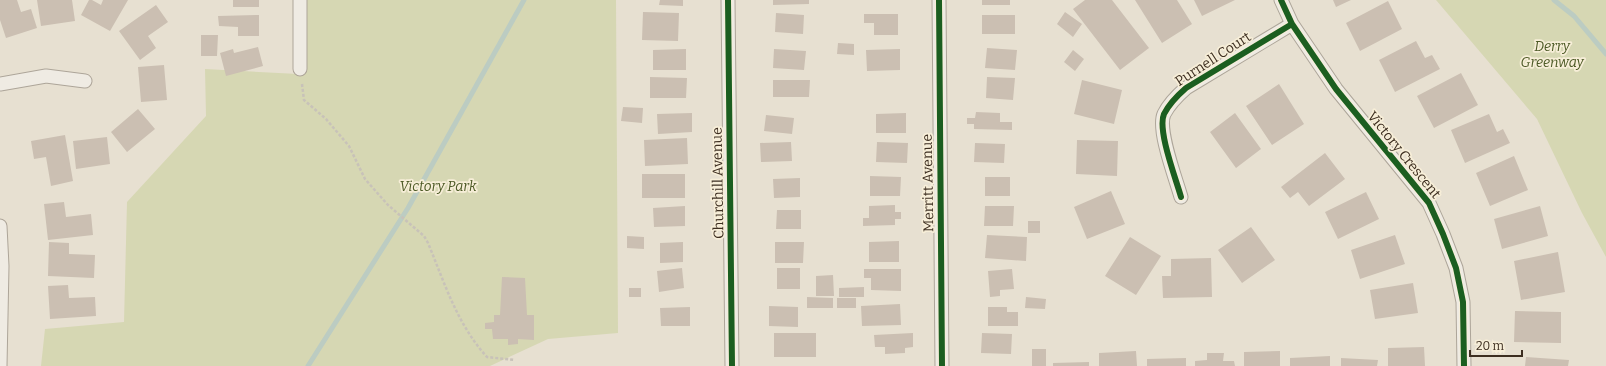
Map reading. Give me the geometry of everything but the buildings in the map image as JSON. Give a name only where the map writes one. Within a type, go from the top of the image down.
[{"type":"street","points":[[300,0],[300,69]]},
{"type":"street","name":"Churchill Avenue","points":[[728,0],[732,366]]},
{"type":"street","name":"Merritt Avenue","points":[[939,0],[942,366]]},
{"type":"street","name":"Victory Crescent","points":[[1280,0],[1292,24],[1336,89],[1429,203],[1456,268],[1463,302],[1464,366]]},
{"type":"street","name":"Purnell Court","points":[[1182,197],[1163,135],[1164,115],[1173,101],[1186,88],[1292,24]]},
{"type":"street","points":[[0,84],[46,76],[85,81]]},
{"type":"street","points":[[0,226],[2,266],[0,366]]},
{"type":"path","points":[[300,69],[304,100],[326,119],[349,146],[365,179],[388,205],[424,236],[459,319],[476,345],[487,357],[515,360]]},
{"type":"green space","name":"Victory Park","points":[[306,0],[616,0],[618,333],[548,339],[490,366],[41,366],[45,329],[124,322],[127,202],[206,116],[205,69],[298,74]]},
{"type":"green space","name":"Derry Greenway","points":[[1436,0],[1606,0],[1606,257],[1582,213],[1537,119]]},
{"type":"waterway","points":[[308,366],[408,208],[524,0]]},
{"type":"waterway","points":[[1554,0],[1574,16],[1606,54]]},
{"type":"cycle path","points":[[728,0],[732,366]]},
{"type":"cycle path","points":[[939,0],[942,366]]},
{"type":"cycle path","points":[[1281,0],[1292,24],[1336,89],[1429,203],[1456,268],[1463,302],[1464,366]]},
{"type":"cycle path","points":[[1181,197],[1165,143],[1163,121],[1166,110],[1186,88],[1292,24]]}]
